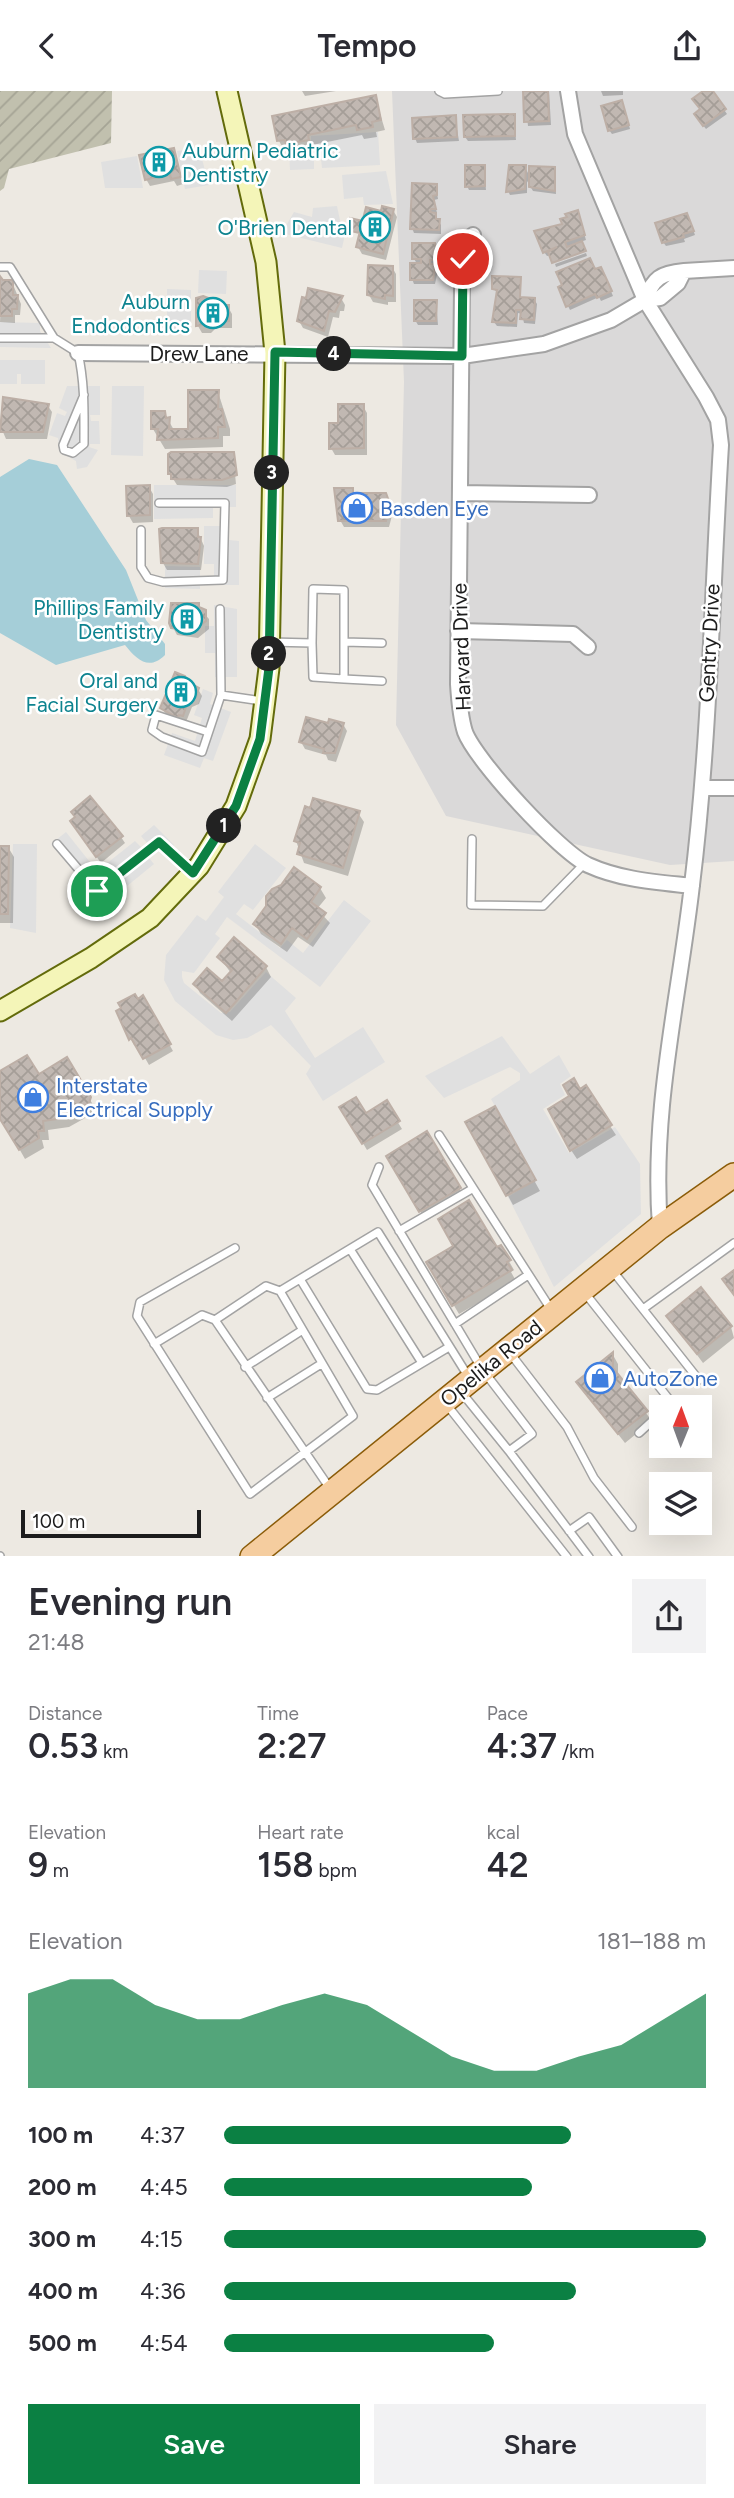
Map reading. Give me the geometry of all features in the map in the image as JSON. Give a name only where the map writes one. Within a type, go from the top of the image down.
[{"type":"main road","name":"Opelika Road","points":[[253,1556],[660,1227],[734,1175]]},
{"type":"street","points":[[0,1011],[91,958],[150,918],[193,873],[236,806],[260,739],[269,642],[275,352],[266,262],[227,91]]},
{"type":"street","name":"Gentry Drive","points":[[568,91],[575,134],[645,299],[718,420],[720,445],[702,788],[692,886],[661,1103],[656,1178],[660,1227]]},
{"type":"street","name":"Harvard Drive","points":[[473,235],[463,259],[458,631],[460,712],[475,751],[508,791],[584,864],[621,878],[692,886]]},
{"type":"street","name":"Drew Lane","points":[[78,353],[275,352],[462,356],[544,344],[611,320],[645,299],[660,298],[678,283],[684,271],[734,268]]},
{"type":"street","points":[[460,493],[589,495]]},
{"type":"street","points":[[458,631],[573,634],[588,647]]},
{"type":"street","points":[[702,788],[734,787]]},
{"type":"lane","points":[[439,91],[445,95],[498,91]]},
{"type":"lane","points":[[0,267],[10,267],[54,338],[78,353],[84,395],[84,444],[72,453],[64,450],[63,445],[84,395]]},
{"type":"lane","points":[[0,338],[54,338]]},
{"type":"lane","points":[[141,530],[141,566],[148,579],[163,582],[223,580],[225,503],[159,503]]},
{"type":"lane","points":[[344,679],[344,590],[313,589],[313,677],[344,679],[383,681]]},
{"type":"lane","points":[[208,732],[156,715],[152,730],[162,737],[202,751],[221,695],[220,609]]},
{"type":"lane","points":[[269,642],[312,643]]},
{"type":"lane","points":[[344,642],[382,643]]},
{"type":"lane","points":[[221,695],[265,702]]},
{"type":"lane","points":[[472,839],[471,905],[543,907],[584,864]]},
{"type":"lane","points":[[79,906],[159,842],[193,873]]},
{"type":"lane","points":[[57,844],[97,891]]},
{"type":"lane","points":[[439,1135],[553,1313]]},
{"type":"lane","points":[[379,1167],[372,1185],[455,1324],[464,1385],[509,1451],[589,1556]]},
{"type":"lane","points":[[400,1231],[472,1189]]},
{"type":"lane","points":[[280,1291],[378,1231],[449,1347],[464,1385],[567,1556]]},
{"type":"lane","points":[[643,1309],[734,1243]]},
{"type":"lane","points":[[215,1320],[267,1286],[280,1291],[353,1416],[250,1493],[137,1316],[140,1302],[235,1248]]},
{"type":"lane","points":[[350,1249],[422,1363]]},
{"type":"lane","points":[[610,1267],[699,1380]]},
{"type":"lane","points":[[455,1324],[528,1275]]},
{"type":"lane","points":[[300,1279],[367,1389],[377,1390],[449,1347]]},
{"type":"lane","points":[[582,1289],[666,1395]]},
{"type":"lane","points":[[154,1344],[202,1315],[215,1320],[332,1492]]},
{"type":"lane","points":[[245,1367],[302,1331]]},
{"type":"lane","points":[[507,1350],[567,1427],[594,1478],[632,1527]]},
{"type":"lane","points":[[267,1398],[321,1364]]},
{"type":"lane","points":[[464,1385],[532,1434],[509,1451]]},
{"type":"lane","points":[[639,1433],[649,1424]]},
{"type":"lane","points":[[569,1531],[589,1517],[618,1556]]},
{"type":"shaded area","points":[[0,91],[112,91],[111,143],[9,169],[4,188],[0,191]]},
{"type":"shaded area","points":[[392,91],[734,91],[734,861],[670,865],[446,816],[396,725],[404,382]]},
{"type":"shaded area","points":[[378,132],[380,165],[322,168],[321,159],[314,160],[314,169],[290,170],[289,148],[311,146],[311,136]]},
{"type":"shaded area","points":[[199,148],[209,185],[185,189],[177,151]]},
{"type":"shaded area","points":[[137,156],[143,188],[105,188],[101,162]]},
{"type":"shaded area","points":[[386,171],[393,204],[364,205],[363,197],[344,199],[342,175]]},
{"type":"shaded area","points":[[337,206],[344,239],[342,248],[285,234],[294,212],[312,217],[313,208]]},
{"type":"shaded area","points":[[199,270],[227,271],[226,294],[198,293]]},
{"type":"shaded area","points":[[167,289],[191,290],[191,332],[167,332]]},
{"type":"shaded area","points":[[0,322],[40,323],[40,331],[51,348],[0,347]]},
{"type":"shaded area","points":[[0,360],[45,360],[45,384],[21,384],[21,374],[17,374],[17,384],[0,384]]},
{"type":"shaded area","points":[[67,386],[100,386],[100,415],[90,415],[91,421],[99,421],[100,444],[90,444],[89,447],[98,450],[87,467],[77,469],[76,461],[60,452],[58,438],[49,435],[57,413],[65,416],[67,412],[59,408]]},
{"type":"shaded area","points":[[112,386],[144,386],[143,456],[111,455]]},
{"type":"shaded area","points":[[154,485],[236,485],[236,507],[213,507],[213,518],[154,519]]},
{"type":"shaded area","points":[[204,526],[229,526],[229,540],[239,541],[239,585],[214,585],[214,564],[204,564]]},
{"type":"shaded area","points":[[165,566],[200,567],[200,589],[165,588]]},
{"type":"shaded area","points":[[214,605],[237,609],[237,677],[215,677],[215,653],[205,653],[205,626],[214,626]]},
{"type":"shaded area","points":[[203,689],[213,693],[210,704],[231,712],[213,761],[204,758],[200,768],[164,755],[172,733],[195,741],[202,718],[194,715]]},
{"type":"shaded area","points":[[154,825],[174,845],[164,855],[159,850],[149,858],[154,864],[121,891],[114,884],[106,890],[113,898],[86,920],[67,897],[77,889],[83,895],[89,890],[51,844],[66,832],[97,871],[91,875],[97,883],[107,875],[101,868],[135,841],[142,848],[147,843],[141,836]]},
{"type":"shaded area","points":[[13,844],[37,844],[36,933],[10,928]]},
{"type":"shaded area","points":[[255,844],[286,868],[253,910],[244,904],[236,914],[280,948],[287,940],[303,953],[344,900],[371,921],[320,987],[227,917],[215,934],[220,938],[194,973],[182,971],[182,977],[184,983],[221,1013],[230,1012],[266,972],[296,998],[285,1011],[315,1058],[363,1027],[385,1062],[323,1101],[306,1074],[311,1066],[271,1025],[247,1038],[233,1040],[216,1035],[175,1001],[164,980],[166,955],[197,915],[206,921],[224,897],[218,892]]},
{"type":"shaded area","points":[[502,1036],[530,1074],[559,1055],[571,1076],[560,1084],[565,1095],[543,1109],[569,1153],[615,1127],[640,1164],[641,1214],[554,1287],[508,1197],[535,1180],[491,1099],[520,1080],[520,1073],[510,1067],[444,1098],[425,1076]]},
{"type":"water","points":[[29,459],[57,465],[126,570],[146,620],[165,644],[165,655],[159,660],[144,662],[125,645],[56,665],[0,633],[0,477]]},
{"type":"building","points":[[523,91],[548,91],[549,121],[524,122]]},
{"type":"building","points":[[703,91],[713,91],[726,109],[703,126],[694,114],[700,109],[692,99]]},
{"type":"building","points":[[376,95],[381,120],[372,122],[373,127],[357,130],[356,125],[308,135],[309,140],[286,144],[285,140],[277,141],[272,116]]},
{"type":"building","points":[[622,100],[629,125],[608,131],[601,106]]},
{"type":"building","points":[[515,114],[515,136],[464,137],[463,115]]},
{"type":"building","points":[[456,115],[457,137],[413,139],[412,118]]},
{"type":"building","name":"Auburn Pediatric Dentistry","points":[[174,148],[181,177],[171,179],[170,174],[145,180],[139,155]]},
{"type":"building","points":[[465,165],[485,165],[485,186],[465,187]]},
{"type":"building","points":[[509,165],[526,165],[525,189],[506,192]]},
{"type":"building","points":[[529,166],[555,167],[555,191],[529,187]]},
{"type":"building","points":[[412,183],[437,184],[437,195],[433,196],[436,209],[431,209],[430,212],[436,213],[436,219],[440,219],[439,230],[410,229]]},
{"type":"building","name":"O'Brien Dental","points":[[382,206],[394,209],[383,254],[356,247],[366,207],[381,211]]},
{"type":"building","points":[[578,210],[585,235],[565,242],[567,247],[582,241],[586,251],[552,263],[548,252],[557,247],[543,253],[534,231],[562,224],[560,219],[567,217],[565,214]]},
{"type":"building","points":[[687,213],[694,231],[683,234],[684,237],[662,243],[655,223]]},
{"type":"building","points":[[350,218],[363,221],[360,233],[346,230]]},
{"type":"building","points":[[412,243],[435,243],[438,260],[430,260],[430,264],[436,264],[433,280],[410,280],[410,263],[421,263],[421,259],[412,259]]},
{"type":"building","points":[[590,258],[595,269],[601,267],[612,291],[597,298],[595,294],[566,307],[558,287],[562,285],[556,272]]},
{"type":"building","points":[[368,265],[393,266],[393,296],[385,295],[385,299],[367,295]]},
{"type":"building","points":[[0,276],[3,280],[13,280],[13,295],[18,295],[17,309],[12,309],[12,316],[0,316]]},
{"type":"building","points":[[492,276],[521,277],[520,297],[535,298],[534,320],[520,319],[521,310],[516,310],[516,323],[492,322],[497,290],[492,289]]},
{"type":"building","points":[[308,288],[343,296],[335,312],[329,311],[324,331],[297,321],[302,297],[306,298]]},
{"type":"building","name":"Auburn Endodontics","points":[[203,296],[211,299],[211,305],[229,305],[229,321],[196,326],[196,298]]},
{"type":"building","points":[[414,300],[437,300],[436,321],[414,321]]},
{"type":"building","points":[[188,390],[219,390],[218,409],[222,409],[225,427],[218,427],[218,438],[157,440],[158,429],[151,429],[151,411],[165,411],[166,418],[170,417],[169,429],[188,429]]},
{"type":"building","points":[[3,397],[49,404],[43,432],[0,432]]},
{"type":"building","points":[[338,404],[364,404],[364,448],[329,449],[329,423],[338,423]]},
{"type":"building","points":[[234,452],[237,475],[222,480],[171,479],[171,474],[168,474],[168,454]]},
{"type":"building","points":[[150,485],[150,515],[127,516],[126,486]]},
{"type":"building","points":[[334,488],[353,488],[353,493],[386,493],[390,504],[386,521],[338,521]]},
{"type":"building","points":[[198,528],[198,537],[201,537],[198,564],[161,563],[159,529]]},
{"type":"building","name":"Phillips Family Dentistry","points":[[171,603],[199,603],[199,607],[206,610],[206,621],[193,631],[171,628]]},
{"type":"building","name":"Oral and Facial Surgery","points":[[175,672],[185,676],[188,682],[199,688],[196,697],[188,701],[183,716],[179,715],[178,718],[160,708]]},
{"type":"building","points":[[306,717],[328,723],[329,719],[344,723],[335,753],[323,753],[324,749],[299,742]]},
{"type":"building","points":[[90,796],[123,836],[96,857],[70,821],[75,817],[71,812]]},
{"type":"building","points":[[313,798],[360,811],[343,868],[297,854],[300,843],[294,841],[305,806],[310,808]]},
{"type":"building","points":[[0,846],[9,846],[8,914],[0,914]]},
{"type":"building","points":[[294,867],[321,887],[311,902],[326,913],[307,939],[292,928],[281,944],[253,924],[266,906],[266,896],[281,885]]},
{"type":"building","points":[[234,937],[267,966],[226,1013],[193,984],[207,968],[222,981],[232,970],[217,957]]},
{"type":"building","points":[[135,994],[138,999],[143,995],[171,1044],[143,1059],[131,1038],[129,1040],[116,1011],[121,1008],[118,1003]]},
{"type":"building","points":[[27,1055],[39,1074],[67,1057],[91,1097],[89,1103],[64,1118],[43,1121],[44,1131],[38,1131],[39,1138],[19,1150],[0,1119],[0,1071]]},
{"type":"building","points":[[574,1078],[580,1089],[586,1085],[612,1125],[570,1151],[548,1109],[569,1096],[563,1085]]},
{"type":"building","points":[[356,1097],[366,1113],[387,1100],[400,1121],[362,1144],[339,1107]]},
{"type":"building","points":[[495,1106],[536,1180],[506,1196],[465,1122]]},
{"type":"building","points":[[427,1131],[461,1188],[419,1212],[386,1156]]},
{"type":"building","points":[[469,1200],[497,1247],[501,1245],[511,1260],[507,1262],[512,1270],[452,1306],[426,1262],[453,1246],[438,1219]]},
{"type":"building","points":[[734,1270],[734,1295],[722,1279]]},
{"type":"building","points":[[701,1287],[732,1326],[697,1354],[666,1316]]},
{"type":"building","points":[[613,1352],[613,1368],[648,1411],[618,1434],[576,1382]]},
{"type":"place","name":"Auburn Pediatric Dentistry","points":[[159,162]]},
{"type":"place","name":"O'Brien Dental","points":[[375,227]]},
{"type":"place","name":"Auburn Endodontics","points":[[213,313]]},
{"type":"place","name":"Basden Eye","points":[[357,508]]},
{"type":"place","name":"Phillips Family Dentistry","points":[[187,619]]},
{"type":"place","name":"Oral and Facial Surgery","points":[[181,692]]},
{"type":"place","name":"Interstate Electrical Supply","points":[[33,1097]]},
{"type":"place","name":"AutoZone","points":[[600,1378]]},
{"type":"route","points":[[97,891],[159,842],[193,873],[236,806],[260,739],[269,668],[275,352],[462,356],[463,259]]}]
